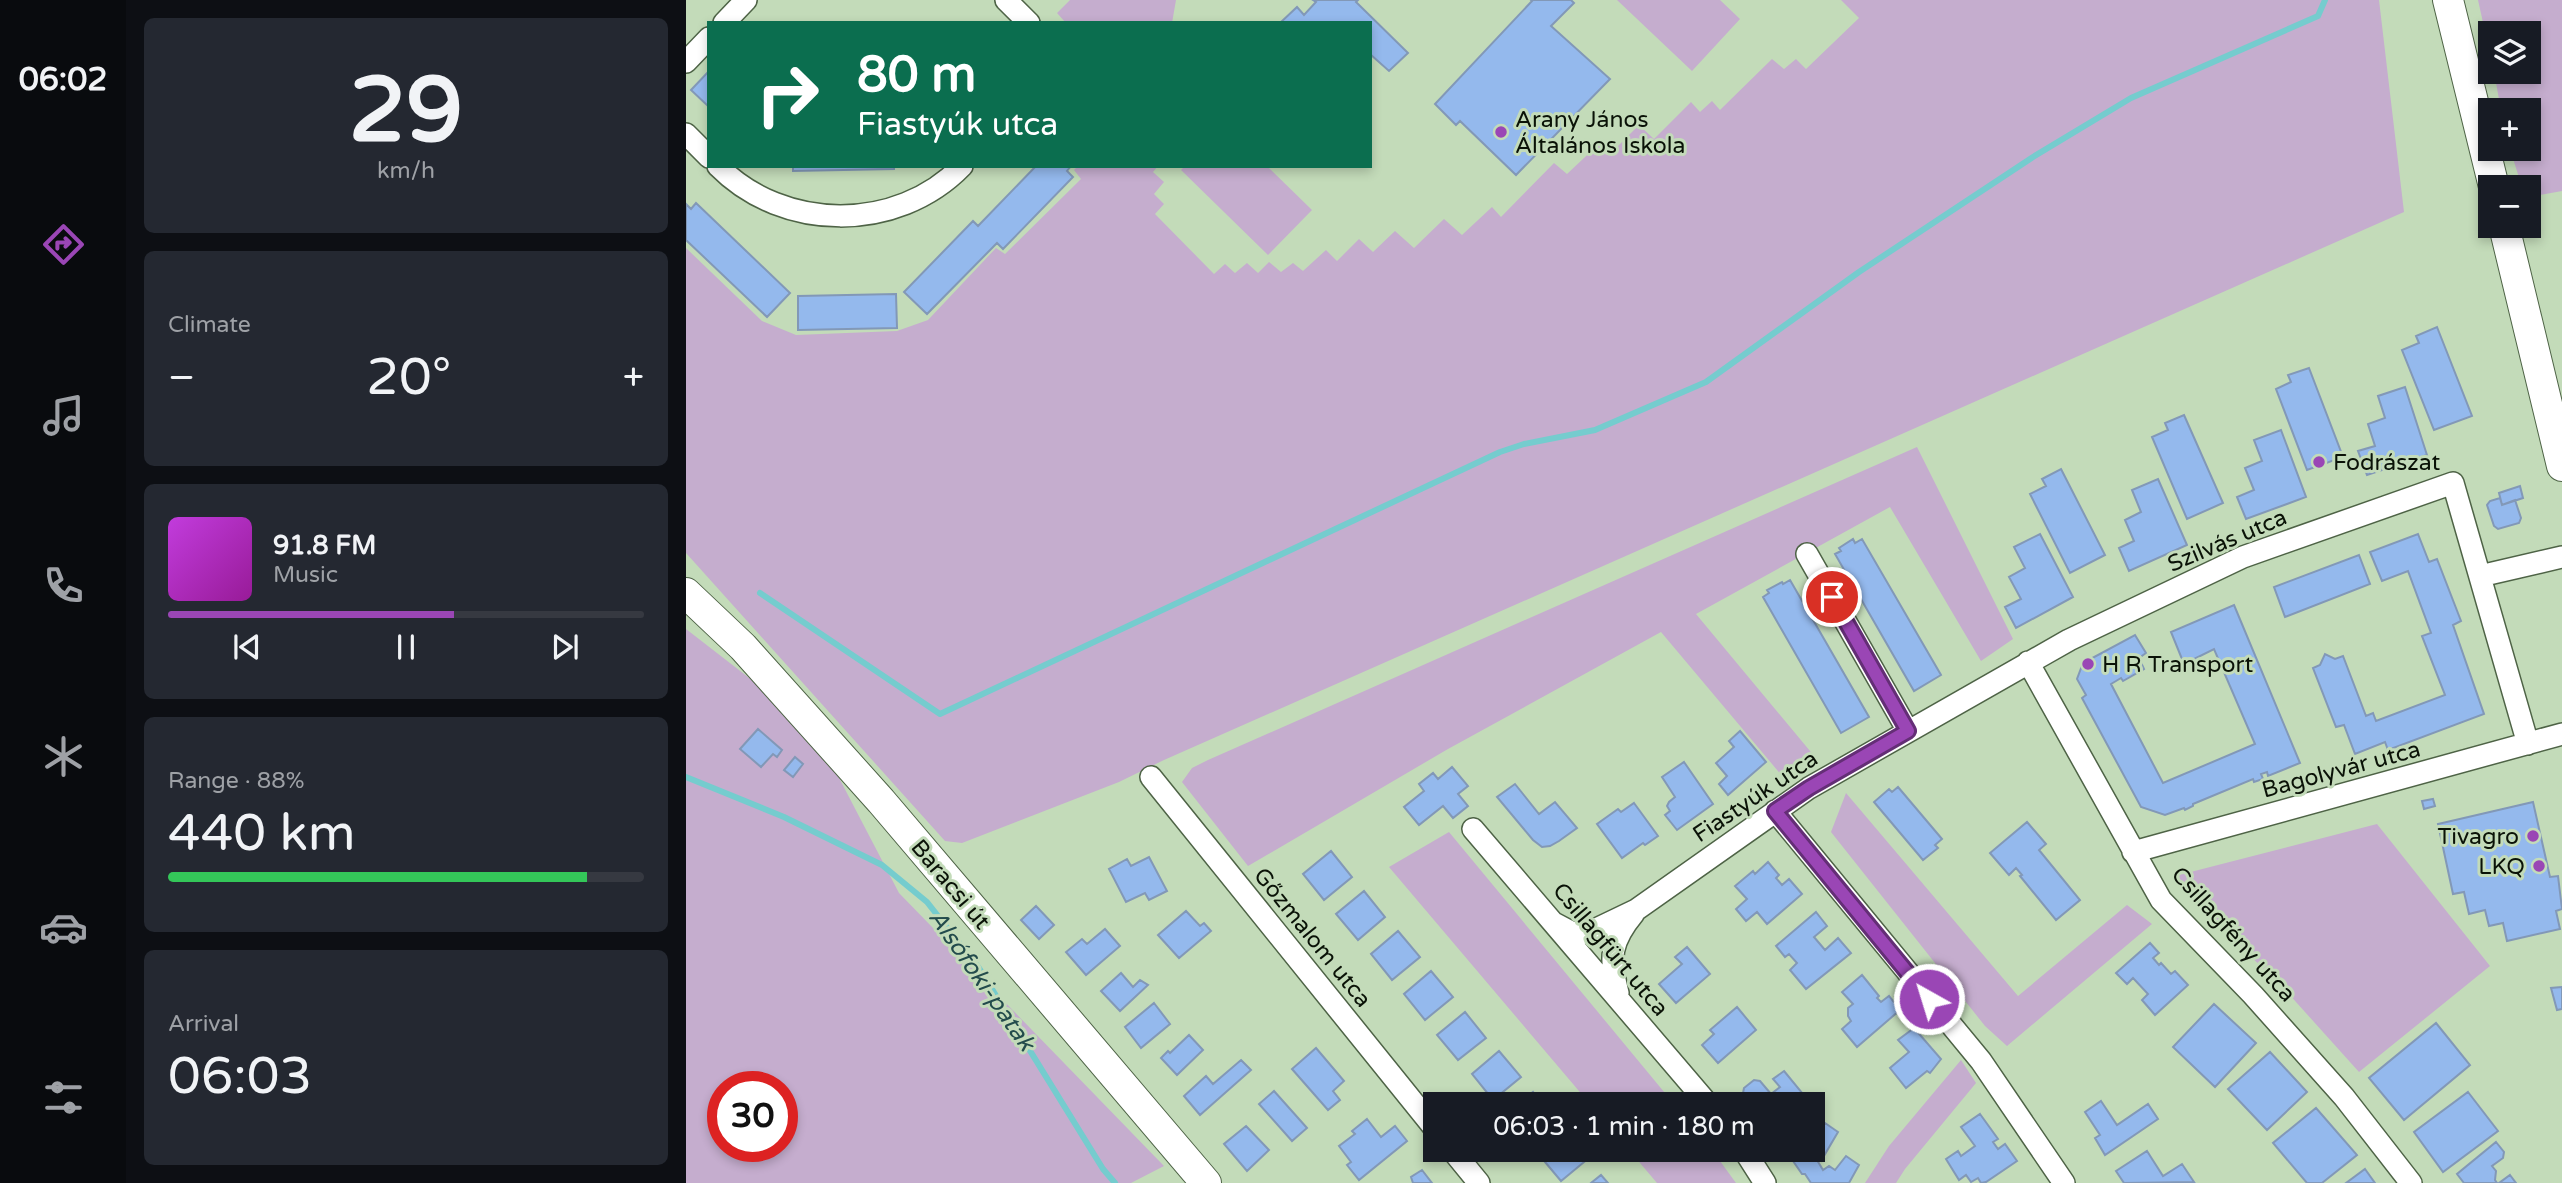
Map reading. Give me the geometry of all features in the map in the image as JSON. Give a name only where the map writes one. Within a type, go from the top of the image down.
[{"type":"street","points":[[726,21],[746,0]]},
{"type":"street","points":[[1006,0],[1027,21]]},
{"type":"street","points":[[2448,0],[2491,175]]},
{"type":"street","points":[[686,62],[707,40]]},
{"type":"street","points":[[686,134],[707,155]]},
{"type":"street","points":[[720,168],[748,192],[786,207],[825,217],[876,215],[922,195],[959,168]]},
{"type":"street","points":[[2507,238],[2562,466]]},
{"type":"street","name":"Szilvás utca","points":[[2028,662],[2243,557],[2453,483],[2480,576]]},
{"type":"street","points":[[1807,554],[1908,731]]},
{"type":"street","points":[[2528,744],[2480,576],[2562,557]]},
{"type":"street","name":"Baracsi út","points":[[686,593],[743,647],[881,801],[1206,1183]]},
{"type":"street","name":"Fiastyúk utca","points":[[1554,923],[1571,932],[1588,933],[1636,910],[1809,788],[2028,662]]},
{"type":"street","name":"Csillagfény utca","points":[[2028,662],[2161,900],[2253,995],[2326,1076],[2411,1183]]},
{"type":"street","name":"Bagolyvár utca","points":[[2133,852],[2562,734]]},
{"type":"street","name":"Gőzmalom utca","points":[[1151,777],[1423,1114]]},
{"type":"street","points":[[1775,811],[1981,1061],[2064,1183]]},
{"type":"street","name":"Csillagfürt utca","points":[[1473,829],[1698,1092]]},
{"type":"street","name":"Fiastyúk utca","points":[[1619,999],[1612,970],[1612,952],[1619,931],[1636,910]]},
{"type":"street","points":[[1462,1162],[1479,1183]]},
{"type":"street","points":[[1752,1162],[1765,1183]]},
{"type":"shaded area","points":[[1070,0],[1176,0],[1172,21],[1064,21],[1057,13]]},
{"type":"shaded area","points":[[1617,0],[1720,0],[1740,19],[1692,71]]},
{"type":"shaded area","points":[[1841,0],[2379,0],[2404,212],[1119,782],[962,843],[945,841],[686,553],[686,248],[762,321],[796,335],[897,331],[928,320],[996,248],[1005,254],[1081,179],[1074,170],[1076,168],[1156,168],[1153,172],[1164,182],[1154,194],[1164,204],[1155,214],[1214,274],[1225,264],[1235,273],[1247,263],[1258,273],[1269,262],[1281,272],[1293,263],[1303,271],[1326,250],[1337,261],[1359,239],[1373,252],[1395,231],[1414,248],[1444,219],[1462,235],[1492,207],[1501,217],[1554,163],[1567,174],[1601,142],[1612,152],[1639,125],[1654,139],[1691,102],[1700,112],[1712,101],[1720,110],[1772,59],[1784,69],[1796,59],[1806,69],[1859,18]]},
{"type":"shaded area","points":[[2478,0],[2562,0],[2562,191],[2541,195],[2541,175],[2518,175],[2514,161],[2541,161],[2541,98],[2499,98],[2496,84],[2541,84],[2541,21],[2483,21]]},
{"type":"shaded area","points":[[1269,168],[1312,210],[1268,255],[1181,170]]},
{"type":"shaded area","points":[[1917,447],[2013,639],[1981,661],[1890,507],[1696,614],[1815,757],[1783,777],[1661,632],[1448,749],[1248,866],[1182,782],[1192,768],[1208,760]]},
{"type":"shaded area","points":[[686,629],[757,684],[837,774],[899,893],[1164,1166],[1131,1183],[686,1183]]},
{"type":"shaded area","points":[[1846,793],[2018,996],[2127,905],[2152,924],[2007,1046],[1985,1026],[1831,832]]},
{"type":"shaded area","points":[[2377,824],[2490,966],[2359,1072],[2287,992],[2182,889],[2179,875]]},
{"type":"shaded area","points":[[1449,832],[1664,1092],[1580,1092],[1389,867]]},
{"type":"shaded area","points":[[1961,1060],[1976,1083],[1896,1183],[1865,1183],[1889,1146]]},
{"type":"shaded area","points":[[1639,1162],[1721,1162],[1736,1183],[1657,1183]]},
{"type":"building","points":[[1313,0],[1358,0],[1356,2],[1408,53],[1389,71],[1372,56],[1372,21],[1282,21],[1297,7],[1304,15],[1316,2]]},
{"type":"building","name":"Arany János Általános Iskola","points":[[1531,0],[1571,0],[1574,3],[1551,26],[1610,79],[1516,175],[1460,121],[1456,125],[1435,104]]},
{"type":"building","points":[[707,73],[707,105],[691,90]]},
{"type":"building","points":[[793,168],[894,168],[894,169],[793,171]]},
{"type":"building","points":[[1034,168],[1069,168],[1067,171],[1073,177],[1003,249],[997,243],[927,314],[904,292],[973,221],[978,226]]},
{"type":"building","points":[[696,203],[790,293],[767,317],[686,240],[686,204],[691,209]]},
{"type":"building","points":[[896,294],[897,328],[798,330],[798,296]]},
{"type":"building","points":[[2437,327],[2472,416],[2434,430],[2402,350],[2419,343],[2416,336]]},
{"type":"building","points":[[2309,368],[2343,457],[2307,470],[2276,389],[2291,382],[2288,375]]},
{"type":"building","points":[[2405,387],[2427,455],[2367,475],[2358,451],[2375,446],[2368,424],[2385,418],[2378,396]]},
{"type":"building","points":[[2184,415],[2223,503],[2187,519],[2152,437],[2168,430],[2165,423]]},
{"type":"building","points":[[2281,430],[2306,497],[2246,519],[2237,497],[2254,490],[2245,468],[2262,461],[2254,440]]},
{"type":"building","points":[[2061,469],[2105,555],[2070,573],[2030,494],[2046,486],[2042,479]]},
{"type":"building","points":[[2158,479],[2187,545],[2129,571],[2119,548],[2134,541],[2125,520],[2141,512],[2132,490]]},
{"type":"building","points":[[2520,486],[2523,498],[2502,505],[2499,493]]},
{"type":"building","points":[[2500,498],[2502,505],[2515,500],[2521,518],[2519,523],[2498,529],[2494,526],[2487,505]]},
{"type":"building","points":[[2040,534],[2073,597],[2016,628],[2005,607],[2021,599],[2009,577],[2025,568],[2014,547]]},
{"type":"building","points":[[2418,534],[2429,562],[2437,559],[2461,621],[2453,625],[2484,714],[2388,750],[2385,742],[2355,754],[2344,725],[2336,727],[2313,668],[2320,665],[2325,654],[2335,659],[2343,656],[2366,716],[2373,713],[2376,721],[2445,695],[2422,636],[2431,633],[2408,571],[2382,581],[2370,552]]},
{"type":"building","points":[[1853,539],[1855,543],[1862,539],[1941,675],[1914,691],[1835,554]]},
{"type":"building","points":[[2359,555],[2370,584],[2285,617],[2274,587]]},
{"type":"building","points":[[1790,580],[1869,717],[1841,733],[1763,597],[1769,593],[1767,590]]},
{"type":"building","points":[[2234,605],[2300,763],[2268,776],[2267,772],[2261,774],[2263,779],[2254,782],[2253,779],[2193,804],[2185,810],[2184,808],[2165,815],[2141,807],[2082,698],[2086,695],[2077,679],[2083,663],[2135,635],[2146,653],[2139,658],[2144,669],[2123,681],[2121,678],[2111,684],[2163,783],[2255,744],[2214,649],[2184,664],[2171,632]]},
{"type":"building","points":[[758,729],[782,750],[777,757],[773,754],[761,767],[740,749]]},
{"type":"building","points":[[1740,731],[1766,762],[1728,795],[1719,784],[1727,776],[1716,763],[1734,747],[1729,741]]},
{"type":"building","points":[[795,757],[803,764],[793,777],[784,770]]},
{"type":"building","points":[[1684,762],[1713,804],[1677,830],[1665,815],[1670,811],[1667,806],[1669,802],[1675,797],[1662,777]]},
{"type":"building","points":[[1452,767],[1468,786],[1458,794],[1468,806],[1453,818],[1443,806],[1419,825],[1404,807],[1424,791],[1419,784],[1433,773],[1438,779]]},
{"type":"building","points":[[1515,784],[1539,814],[1555,802],[1577,828],[1550,846],[1542,847],[1497,797]]},
{"type":"building","points":[[1898,787],[1942,839],[1935,845],[1938,848],[1923,860],[1874,802],[1889,789],[1892,792]]},
{"type":"building","points":[[2433,799],[2435,806],[2424,809],[2422,801]]},
{"type":"building","points":[[2533,802],[2550,877],[2558,876],[2562,909],[2556,911],[2560,929],[2507,941],[2503,923],[2489,926],[2485,910],[2469,914],[2464,892],[2453,894],[2438,824]]},
{"type":"building","points":[[1634,803],[1658,836],[1622,858],[1597,824],[1618,809],[1621,812]]},
{"type":"building","points":[[2027,822],[2046,844],[2039,850],[2080,900],[2056,920],[2016,868],[2009,875],[1990,853]]},
{"type":"building","points":[[1331,851],[1352,877],[1324,900],[1303,874]]},
{"type":"building","points":[[1149,857],[1167,891],[1149,900],[1145,893],[1126,902],[1109,869],[1127,859],[1131,866]]},
{"type":"building","points":[[1768,862],[1779,875],[1776,878],[1782,885],[1789,879],[1802,894],[1767,924],[1757,912],[1746,921],[1736,909],[1747,899],[1735,886]]},
{"type":"building","points":[[1364,891],[1385,917],[1358,940],[1336,914]]},
{"type":"building","points":[[1036,906],[1054,925],[1039,939],[1021,920]]},
{"type":"building","points":[[1186,911],[1200,926],[1204,923],[1211,931],[1179,958],[1158,935]]},
{"type":"building","points":[[1816,912],[1827,926],[1814,937],[1825,950],[1838,938],[1851,953],[1806,989],[1790,970],[1797,963],[1789,954],[1785,957],[1776,946]]},
{"type":"building","points":[[1105,929],[1120,946],[1086,975],[1066,952],[1082,939],[1087,944]]},
{"type":"building","points":[[1398,931],[1420,957],[1392,980],[1371,954]]},
{"type":"building","points":[[2150,943],[2159,953],[2153,958],[2159,965],[2161,963],[2171,974],[2175,971],[2188,985],[2155,1015],[2142,1000],[2148,994],[2133,978],[2127,984],[2116,973]]},
{"type":"building","points":[[1687,947],[1710,974],[1676,1003],[1659,984],[1682,964],[1675,957]]},
{"type":"building","points":[[1431,971],[1453,997],[1425,1020],[1404,994]]},
{"type":"building","points":[[1121,973],[1133,987],[1140,980],[1148,985],[1120,1011],[1101,991]]},
{"type":"building","points":[[1862,975],[1881,1002],[1889,996],[1900,1010],[1857,1047],[1842,1029],[1851,1021],[1848,1008],[1853,1004],[1842,992]]},
{"type":"building","points":[[2562,987],[2562,1009],[2557,1010],[2551,988]]},
{"type":"building","points":[[1154,1003],[1170,1024],[1141,1048],[1125,1027]]},
{"type":"building","points":[[2214,1004],[2256,1043],[2215,1087],[2173,1047]]},
{"type":"building","points":[[1737,1007],[1756,1030],[1718,1063],[1702,1045],[1714,1034],[1710,1030]]},
{"type":"building","points":[[1465,1012],[1486,1038],[1458,1060],[1437,1035]]},
{"type":"building","points":[[2436,1023],[2470,1065],[2404,1120],[2369,1078]]},
{"type":"building","points":[[1914,1028],[1941,1059],[1930,1073],[1927,1071],[1906,1088],[1890,1068],[1909,1052],[1898,1040]]},
{"type":"building","points":[[1189,1035],[1203,1050],[1177,1075],[1161,1058]]},
{"type":"building","points":[[1316,1048],[1344,1081],[1333,1091],[1340,1100],[1328,1110],[1292,1069]]},
{"type":"building","points":[[1499,1051],[1521,1077],[1503,1092],[1487,1092],[1472,1074]]},
{"type":"building","points":[[2270,1052],[2307,1092],[2267,1130],[2228,1089]]},
{"type":"building","points":[[1241,1060],[1251,1070],[1200,1115],[1184,1096],[1206,1076],[1213,1084]]},
{"type":"building","points":[[1784,1071],[1801,1092],[1774,1092],[1780,1087],[1773,1079]]},
{"type":"building","points":[[1754,1080],[1760,1081],[1769,1092],[1743,1092]]},
{"type":"building","points":[[1274,1091],[1307,1128],[1292,1141],[1259,1104]]},
{"type":"building","points":[[2468,1092],[2498,1131],[2443,1172],[2414,1132]]},
{"type":"building","points":[[2101,1101],[2117,1125],[2148,1104],[2158,1119],[2105,1155],[2095,1138],[2100,1135],[2085,1112]]},
{"type":"building","points":[[2316,1108],[2357,1155],[2322,1183],[2307,1183],[2273,1143]]},
{"type":"building","points":[[1980,1114],[1998,1139],[1993,1142],[1998,1149],[2005,1144],[2017,1161],[1986,1182],[1981,1183],[1978,1178],[1971,1182],[1966,1175],[1959,1180],[1946,1159],[1958,1151],[1961,1156],[1975,1146],[1961,1127]]},
{"type":"building","points":[[1367,1119],[1381,1137],[1395,1126],[1407,1141],[1359,1180],[1347,1165],[1351,1162],[1339,1146],[1355,1134],[1352,1131]]},
{"type":"building","points":[[1825,1123],[1838,1132],[1825,1154]]},
{"type":"building","points":[[1246,1126],[1269,1150],[1247,1171],[1224,1144]]},
{"type":"building","points":[[2496,1142],[2504,1152],[2503,1158],[2492,1166],[2496,1171],[2497,1183],[2464,1183],[2457,1174]]},
{"type":"building","points":[[2147,1151],[2163,1176],[2182,1164],[2194,1182],[2124,1183],[2116,1171]]},
{"type":"building","points":[[1846,1156],[1859,1165],[1849,1183],[1811,1183],[1805,1174],[1802,1174],[1794,1162],[1818,1162],[1823,1170],[1829,1166],[1835,1170]]},
{"type":"building","points":[[1545,1162],[1584,1162],[1561,1181]]},
{"type":"building","points":[[2365,1169],[2375,1183],[2346,1183]]},
{"type":"building","points":[[1422,1170],[1432,1183],[1413,1183],[1411,1177]]},
{"type":"building","points":[[1601,1175],[1608,1183],[1591,1183]]},
{"type":"building","points":[[2510,1175],[2516,1183],[2499,1183]]},
{"type":"waterway","points":[[760,593],[940,714],[1500,452],[1524,444],[1595,430],[1706,382],[1859,272],[2033,157],[2131,98],[2318,16],[2325,0]]},
{"type":"waterway","name":"Alsófoki-patak","points":[[686,777],[784,817],[882,865],[927,902],[979,968],[1103,1169],[1115,1183]]},
{"type":"place","name":"Arany János Általános Iskola","points":[[1501,132]]},
{"type":"place","name":"Fodrászat","points":[[2319,462]]},
{"type":"place","name":"H R Transport","points":[[2088,664]]},
{"type":"place","name":"Tivagro","points":[[2533,836]]},
{"type":"place","name":"LKQ","points":[[2539,866]]},
{"type":"route","points":[[1832,597],[1908,731],[1809,788],[1775,811],[1929,999]]}]
